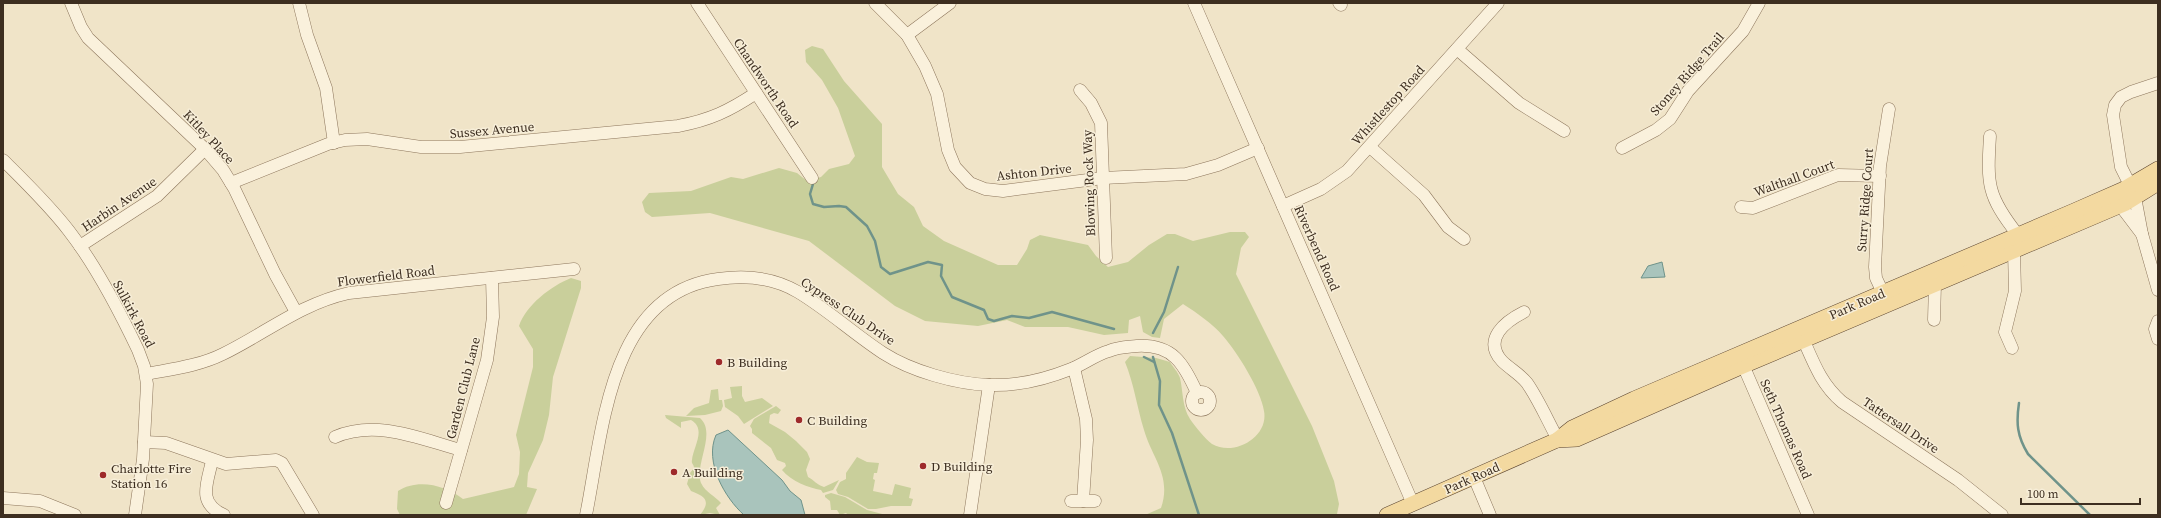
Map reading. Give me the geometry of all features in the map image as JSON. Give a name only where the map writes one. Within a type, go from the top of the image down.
[{"type":"main road","name":"Park Road","points":[[1740,360],[1804,340],[2120,205],[2133,191],[2158,170]]},
{"type":"main road","name":"Park Road","points":[[1387,515],[1557,440],[1577,439],[1883,293],[2018,235],[2133,191],[2158,183]]},
{"type":"street","name":"Kitley Place","points":[[71,3],[81,27],[93,43],[205,149],[231,183],[275,274],[296,312]]},
{"type":"street","points":[[299,3],[307,35],[326,88],[334,143]]},
{"type":"street","name":"Chandworth Road","points":[[697,3],[812,178]]},
{"type":"street","name":"Ashton Drive","points":[[875,3],[907,35],[926,66],[937,94],[950,157],[962,176],[970,182],[985,189],[1003,191],[1103,178],[1186,174],[1218,165],[1258,148]]},
{"type":"street","points":[[907,35],[950,3]]},
{"type":"street","name":"Riverbend Road","points":[[1194,3],[1413,504]]},
{"type":"street","name":"Whistlestop Road","points":[[1283,206],[1335,181],[1347,171],[1498,3]]},
{"type":"street","name":"Stoney Ridge Trail","points":[[1622,148],[1656,130],[1670,118],[1688,91],[1743,31],[1759,3]]},
{"type":"street","points":[[1457,49],[1519,103],[1564,131]]},
{"type":"street","points":[[2158,83],[2121,97],[2115,105],[2113,115],[2121,167],[2133,191],[2142,234],[2158,290]]},
{"type":"street","name":"Blowing Rock Way","points":[[1080,90],[1092,103],[1101,123],[1106,258]]},
{"type":"street","name":"Sussex Avenue","points":[[231,183],[334,143],[367,139],[421,147],[460,147],[678,126],[699,122],[725,113],[756,93]]},
{"type":"street","name":"Surry Ridge Court","points":[[1883,293],[1876,278],[1875,267],[1880,176],[1888,109]]},
{"type":"street","points":[[1990,136],[1987,170],[1992,194],[2000,211],[2018,235]]},
{"type":"street","points":[[1370,147],[1424,195],[1448,227],[1464,239]]},
{"type":"street","name":"Harbin Avenue","points":[[80,246],[157,196],[178,178],[205,149]]},
{"type":"street","name":"Sulkirk Road","points":[[3,160],[48,205],[80,246],[130,334],[146,374],[144,446],[135,515]]},
{"type":"street","name":"Walthall Court","points":[[1741,207],[1753,208],[1838,175],[1880,176]]},
{"type":"street","points":[[2120,205],[2142,234]]},
{"type":"street","points":[[2012,348],[2005,332],[2015,291],[2014,251]]},
{"type":"street","name":"Flowerfield Road","points":[[146,374],[194,364],[222,355],[296,312],[317,302],[349,293],[574,269]]},
{"type":"street","name":"Cypress Club Drive","points":[[586,515],[606,413],[627,346],[644,320],[662,302],[681,290],[694,285],[730,277],[777,282],[798,292],[900,363],[931,374],[989,385],[1045,378],[1074,368],[1113,349],[1143,346],[1156,347],[1166,350],[1181,362],[1197,393]]},
{"type":"street","name":"Garden Club Lane","points":[[446,503],[491,340],[493,317],[492,278]]},
{"type":"street","points":[[1934,320],[1935,284]]},
{"type":"street","points":[[1524,312],[1502,325],[1498,332],[1495,347],[1502,361],[1529,386],[1557,440]]},
{"type":"street","points":[[2158,321],[2155,329],[2158,338]]},
{"type":"street","name":"Tattersall Drive","points":[[1804,340],[1822,379],[1832,394],[1980,496],[2002,515]]},
{"type":"street","name":"Seth Thomas Road","points":[[1740,360],[1808,515]]},
{"type":"street","points":[[1074,368],[1086,419],[1087,440],[1077,501],[1095,501]]},
{"type":"street","points":[[970,515],[989,385]]},
{"type":"street","points":[[335,437],[358,430],[380,429],[461,450]]},
{"type":"street","points":[[144,446],[166,443],[179,449],[226,464],[276,460],[282,463],[313,515]]},
{"type":"street","points":[[212,460],[206,490],[206,499],[209,506],[214,511],[224,515]]},
{"type":"street","points":[[1474,477],[1490,515]]},
{"type":"street","points":[[3,498],[40,501],[75,515]]},
{"type":"green space","points":[[812,46],[823,49],[844,81],[882,124],[882,167],[898,194],[914,207],[923,226],[944,241],[998,265],[1017,265],[1027,249],[1030,240],[1040,235],[1088,245],[1096,256],[1108,267],[1128,262],[1149,245],[1167,234],[1175,234],[1193,241],[1230,232],[1245,232],[1249,237],[1241,248],[1236,274],[1312,426],[1334,481],[1339,504],[1337,514],[1145,515],[1161,508],[1164,497],[1164,486],[1160,468],[1147,440],[1125,362],[1130,356],[1156,358],[1170,362],[1180,378],[1187,414],[1200,432],[1212,444],[1230,448],[1248,442],[1256,436],[1261,429],[1264,420],[1262,402],[1248,372],[1235,352],[1214,327],[1183,304],[1164,319],[1160,338],[1152,337],[1143,332],[1140,316],[1129,320],[1128,333],[1104,335],[1068,327],[1025,327],[1007,320],[978,326],[925,321],[895,306],[809,241],[710,213],[652,217],[645,212],[642,202],[649,193],[691,191],[731,177],[743,179],[779,168],[797,173],[807,181],[821,177],[829,169],[849,164],[855,156],[838,108],[822,80],[806,62],[805,50]]},
{"type":"green space","points":[[571,278],[581,281],[581,288],[553,377],[549,415],[543,440],[528,473],[527,487],[537,489],[526,515],[400,515],[397,509],[398,491],[414,485],[422,484],[440,487],[463,499],[514,487],[519,474],[520,452],[516,435],[533,367],[533,349],[519,326],[527,311],[540,297],[563,281]]},
{"type":"green space","points":[[742,386],[742,396],[745,402],[762,398],[773,406],[744,424],[738,416],[725,407],[724,400],[732,398],[730,387]]},
{"type":"green space","points":[[718,389],[719,400],[722,400],[723,406],[721,411],[705,415],[686,416],[694,408],[709,403],[711,390]]},
{"type":"green space","points":[[776,406],[781,410],[778,414],[774,413],[770,415],[769,423],[785,432],[807,452],[810,459],[806,470],[808,477],[824,487],[839,480],[833,490],[823,493],[821,490],[811,488],[795,481],[782,470],[786,466],[785,463],[777,460],[771,448],[752,433],[750,426],[754,419]]},
{"type":"green space","points":[[665,415],[700,418],[705,424],[706,440],[700,467],[701,483],[708,492],[721,503],[716,508],[720,515],[710,513],[700,515],[704,510],[706,502],[705,499],[691,491],[687,484],[690,473],[694,468],[692,461],[699,433],[696,424],[691,420],[681,422],[681,428],[666,418]]},
{"type":"green space","points":[[857,457],[867,462],[879,463],[877,473],[874,473],[873,479],[875,480],[873,491],[892,495],[895,484],[911,488],[909,498],[913,499],[911,506],[891,506],[868,509],[848,497],[838,494],[836,490],[840,482],[846,479],[846,473]]},
{"type":"green space","points":[[831,493],[845,497],[867,510],[886,515],[848,515],[846,513],[840,515],[837,510],[831,510],[830,501],[825,497],[825,495]]},
{"type":"water","points":[[1662,262],[1665,277],[1641,278],[1648,266]]},
{"type":"water","points":[[728,430],[782,480],[790,491],[801,500],[805,515],[744,515],[737,508],[718,479],[713,456],[713,445],[716,435]]},
{"type":"waterway","points":[[813,184],[810,194],[813,204],[824,207],[846,207],[867,226],[875,241],[881,267],[890,274],[928,262],[942,265],[941,276],[952,297],[984,310],[988,319],[994,321],[1012,316],[1029,318],[1052,312],[1114,329]]},
{"type":"waterway","points":[[1153,333],[1164,312],[1178,267]]},
{"type":"waterway","points":[[1144,357],[1154,362]]},
{"type":"waterway","points":[[1153,357],[1160,381],[1159,405],[1172,433],[1199,515]]},
{"type":"waterway","points":[[2019,403],[2018,429],[2028,454],[2090,515]]},
{"type":"place","name":"B Building","points":[[719,362]]},
{"type":"place","name":"C Building","points":[[799,420]]},
{"type":"place","name":"D Building","points":[[923,466]]},
{"type":"place","name":"A Building","points":[[674,472]]},
{"type":"place","name":"Charlotte Fire Station 16","points":[[103,475]]}]
